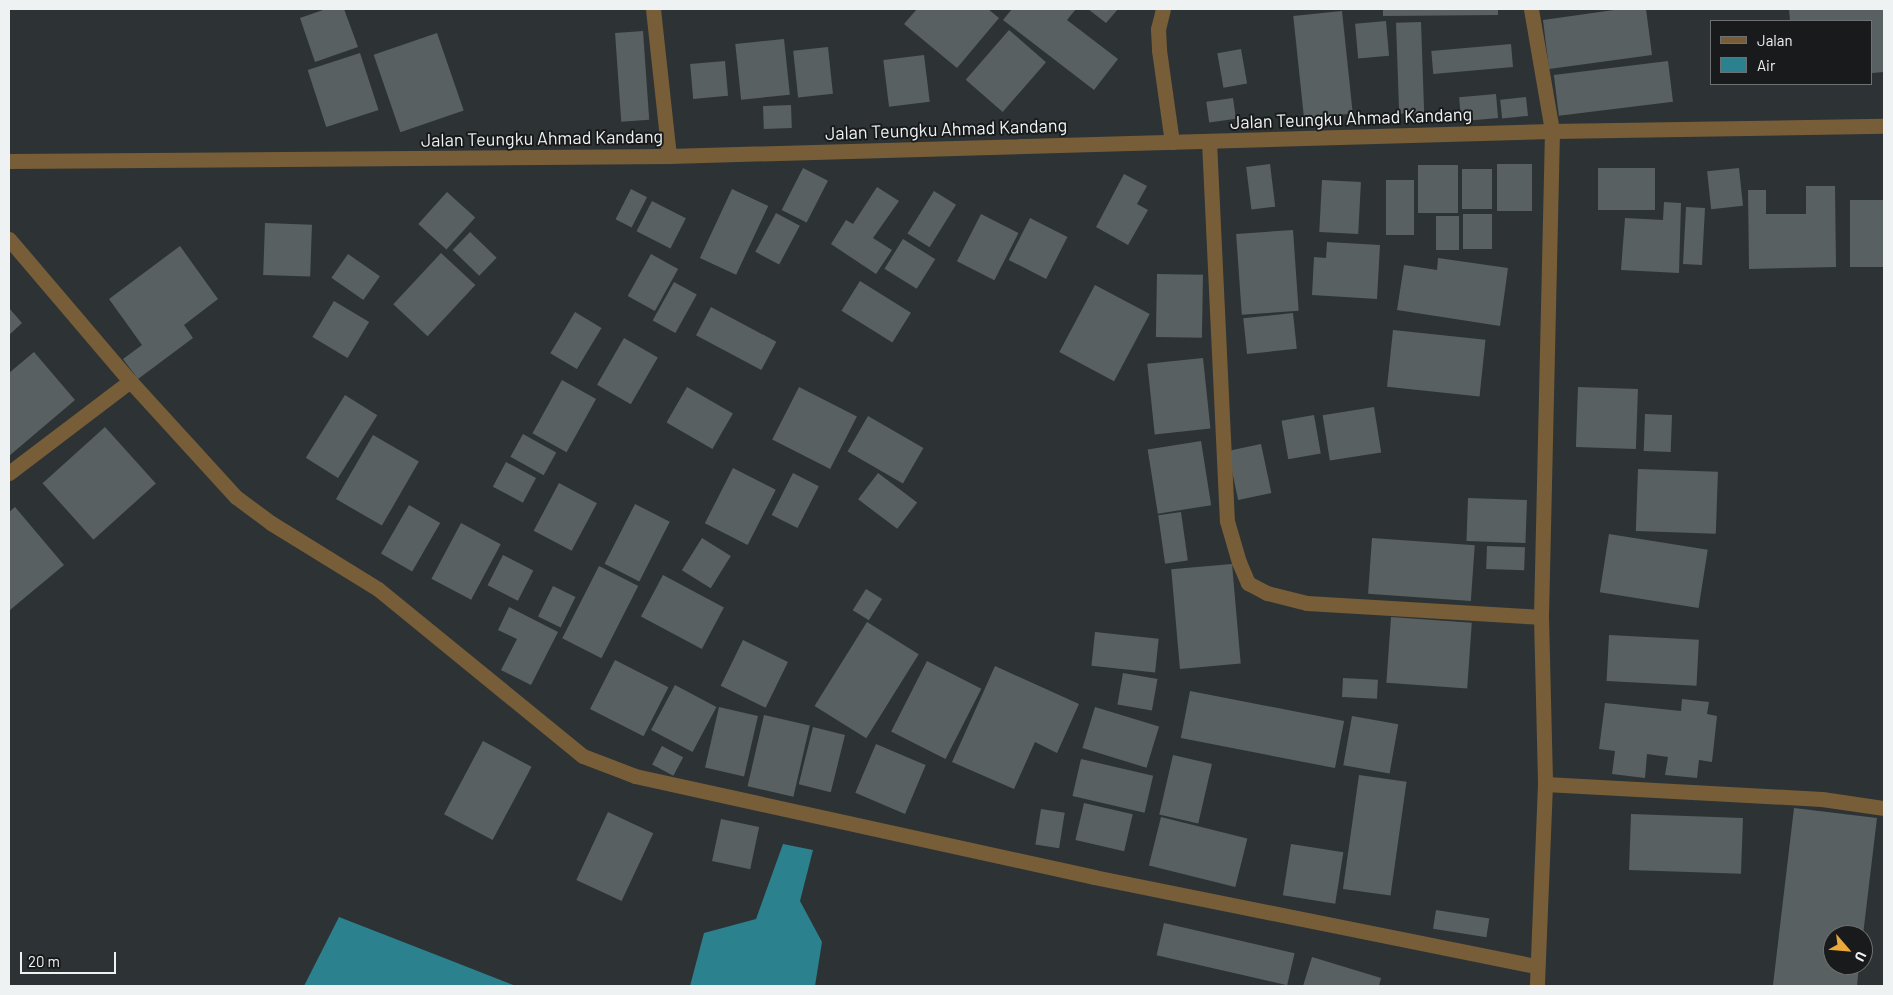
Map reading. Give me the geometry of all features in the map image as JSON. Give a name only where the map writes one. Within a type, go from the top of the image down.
[{"type":"street","points":[[654,9],[669,156]]},
{"type":"street","points":[[1163,9],[1158,29],[1158,50],[1172,142]]},
{"type":"street","points":[[1531,9],[1552,131],[1541,617],[1545,784],[1537,986]]},
{"type":"street","name":"Jalan Teungku Ahmad Kandang","points":[[9,161],[669,156],[1552,131],[1884,126]]},
{"type":"street","points":[[1209,141],[1227,521],[1239,562],[1248,583],[1267,593],[1306,603],[1541,617]]},
{"type":"street","points":[[9,239],[130,381],[236,496],[271,524],[378,589],[583,756],[636,776],[1094,877],[1537,966]]},
{"type":"street","points":[[9,473],[130,381]]},
{"type":"street","points":[[1545,784],[1822,799],[1884,808]]},
{"type":"water","points":[[783,844],[813,850],[800,901],[822,942],[815,986],[690,986],[704,933],[756,919]]},
{"type":"water","points":[[339,917],[452,961],[516,986],[304,986]]},
{"type":"building","points":[[326,9],[344,9],[358,47],[315,62],[300,18]]},
{"type":"building","points":[[917,9],[988,9],[999,18],[957,68],[904,24]]},
{"type":"building","points":[[1012,9],[1076,9],[1067,20],[1118,59],[1094,90],[1003,20]]},
{"type":"building","points":[[1088,9],[1118,9],[1106,23]]},
{"type":"building","points":[[1383,9],[1498,9],[1498,15],[1383,16]]},
{"type":"building","points":[[1621,9],[1646,9],[1652,55],[1549,69],[1543,20]]},
{"type":"building","points":[[1789,9],[1884,9],[1884,72],[1873,73],[1873,20],[1790,20]]},
{"type":"building","points":[[1342,11],[1353,113],[1304,119],[1293,16]]},
{"type":"building","points":[[1386,21],[1389,56],[1358,59],[1355,24]]},
{"type":"building","points":[[1421,22],[1424,113],[1399,114],[1396,23]]},
{"type":"building","points":[[1009,30],[1046,62],[1003,112],[966,80]]},
{"type":"building","points":[[643,31],[649,120],[621,122],[615,33]]},
{"type":"building","points":[[437,33],[464,111],[400,132],[374,55]]},
{"type":"building","points":[[784,39],[790,95],[741,100],[735,44]]},
{"type":"building","points":[[1511,44],[1513,67],[1433,74],[1431,51]]},
{"type":"building","points":[[828,47],[833,94],[798,97],[793,51]]},
{"type":"building","points":[[1241,49],[1247,83],[1223,88],[1217,53]]},
{"type":"building","points":[[360,53],[379,110],[326,127],[308,70]]},
{"type":"building","points":[[924,55],[930,102],[889,107],[883,60]]},
{"type":"building","points":[[725,61],[728,96],[693,99],[690,64]]},
{"type":"building","points":[[1668,61],[1673,102],[1559,116],[1554,75]]},
{"type":"building","points":[[1496,94],[1498,118],[1461,121],[1459,97]]},
{"type":"building","points":[[1526,97],[1528,116],[1502,119],[1500,100]]},
{"type":"building","points":[[1233,98],[1236,119],[1209,123],[1206,102]]},
{"type":"building","points":[[791,105],[792,128],[764,129],[763,106]]},
{"type":"building","points":[[1270,164],[1275,207],[1251,210],[1246,167]]},
{"type":"building","points":[[1497,164],[1532,164],[1532,211],[1497,211]]},
{"type":"building","points":[[1418,165],[1458,165],[1458,213],[1418,213]]},
{"type":"building","points":[[803,168],[828,181],[807,223],[782,210]]},
{"type":"building","points":[[1598,168],[1655,168],[1655,210],[1598,210]]},
{"type":"building","points":[[1739,168],[1743,206],[1711,209],[1707,171]]},
{"type":"building","points":[[1462,169],[1492,169],[1492,209],[1462,209]]},
{"type":"building","points":[[1124,174],[1147,186],[1137,204],[1148,210],[1128,245],[1096,227]]},
{"type":"building","points":[[1322,180],[1361,182],[1358,234],[1319,232]]},
{"type":"building","points":[[1386,180],[1414,180],[1414,235],[1386,235]]},
{"type":"building","points":[[1806,186],[1835,186],[1836,267],[1749,269],[1748,190],[1766,190],[1766,214],[1806,214]]},
{"type":"building","points":[[877,187],[899,201],[873,238],[892,250],[876,274],[831,244],[846,220],[853,224]]},
{"type":"building","points":[[631,189],[647,197],[632,227],[616,219]]},
{"type":"building","points":[[732,189],[768,206],[736,275],[700,258]]},
{"type":"building","points":[[934,191],[956,205],[930,247],[908,233]]},
{"type":"building","points":[[447,192],[475,217],[446,249],[418,224]]},
{"type":"building","points":[[1850,200],[1884,200],[1884,267],[1850,267]]},
{"type":"building","points":[[652,201],[686,218],[670,249],[637,231]]},
{"type":"building","points":[[1664,202],[1681,203],[1679,273],[1621,270],[1625,218],[1663,220]]},
{"type":"building","points":[[1686,207],[1705,208],[1702,265],[1683,264]]},
{"type":"building","points":[[776,213],[800,226],[779,265],[755,252]]},
{"type":"building","points":[[981,214],[1018,233],[994,280],[957,261]]},
{"type":"building","points":[[1463,214],[1492,214],[1492,249],[1463,249]]},
{"type":"building","points":[[1436,216],[1459,216],[1459,250],[1436,250]]},
{"type":"building","points":[[1030,218],[1067,237],[1046,279],[1009,260]]},
{"type":"building","points":[[265,223],[312,225],[310,277],[263,275]]},
{"type":"building","points":[[1293,230],[1299,311],[1242,315],[1236,234]]},
{"type":"building","points":[[470,232],[497,258],[479,276],[453,250]]},
{"type":"building","points":[[903,239],[935,259],[917,289],[884,269]]},
{"type":"building","points":[[1327,242],[1380,245],[1377,299],[1312,295],[1314,257],[1326,258]]},
{"type":"building","points":[[180,246],[218,299],[184,325],[193,338],[138,379],[123,359],[142,345],[109,299]]},
{"type":"building","points":[[441,253],[475,285],[428,336],[393,304]]},
{"type":"building","points":[[348,254],[380,276],[363,300],[331,278]]},
{"type":"building","points":[[651,254],[678,269],[655,311],[628,296]]},
{"type":"building","points":[[1438,258],[1508,268],[1500,326],[1397,310],[1404,265],[1437,270]]},
{"type":"building","points":[[1157,274],[1203,275],[1202,338],[1156,337]]},
{"type":"building","points":[[860,281],[911,313],[892,342],[841,311]]},
{"type":"building","points":[[674,282],[697,295],[675,333],[653,320]]},
{"type":"building","points":[[1095,285],[1150,314],[1114,381],[1059,352]]},
{"type":"building","points":[[334,301],[369,322],[348,358],[312,337]]},
{"type":"building","points":[[711,307],[776,342],[761,370],[696,335]]},
{"type":"building","points":[[9,308],[22,323],[9,335]]},
{"type":"building","points":[[575,312],[602,328],[577,369],[550,353]]},
{"type":"building","points":[[1293,313],[1297,349],[1247,354],[1243,318]]},
{"type":"building","points":[[1393,330],[1485,340],[1480,396],[1387,387]]},
{"type":"building","points":[[624,338],[658,358],[631,404],[597,385]]},
{"type":"building","points":[[34,352],[75,400],[9,456],[9,373]]},
{"type":"building","points":[[1203,358],[1210,429],[1155,434],[1147,364]]},
{"type":"building","points":[[562,380],[596,399],[567,452],[532,433]]},
{"type":"building","points":[[687,387],[733,414],[712,449],[666,423]]},
{"type":"building","points":[[799,387],[857,417],[830,469],[772,440]]},
{"type":"building","points":[[1578,387],[1638,389],[1636,449],[1576,447]]},
{"type":"building","points":[[345,395],[377,415],[338,478],[306,458]]},
{"type":"building","points":[[1374,407],[1381,452],[1330,461],[1323,415]]},
{"type":"building","points":[[1645,414],[1672,415],[1671,452],[1644,451]]},
{"type":"building","points":[[1314,415],[1321,453],[1288,459],[1282,421]]},
{"type":"building","points":[[868,416],[923,448],[903,484],[848,452]]},
{"type":"building","points":[[105,427],[156,483],[93,540],[43,483]]},
{"type":"building","points":[[523,434],[556,452],[544,475],[510,457]]},
{"type":"building","points":[[373,435],[419,462],[382,526],[336,499]]},
{"type":"building","points":[[1201,441],[1211,505],[1158,514],[1148,449]]},
{"type":"building","points":[[1261,444],[1271,493],[1238,500],[1228,451]]},
{"type":"building","points":[[506,462],[536,478],[523,503],[493,487]]},
{"type":"building","points":[[733,468],[776,490],[748,545],[705,523]]},
{"type":"building","points":[[1638,469],[1718,472],[1716,534],[1636,531]]},
{"type":"building","points":[[793,473],[819,486],[798,528],[772,515]]},
{"type":"building","points":[[878,473],[917,502],[897,529],[858,499]]},
{"type":"building","points":[[559,483],[597,503],[572,551],[534,531]]},
{"type":"building","points":[[1468,498],[1527,500],[1525,543],[1466,541]]},
{"type":"building","points":[[635,504],[670,522],[639,581],[605,564]]},
{"type":"building","points":[[409,505],[440,523],[412,571],[381,553]]},
{"type":"building","points":[[15,507],[64,565],[10,610],[9,512]]},
{"type":"building","points":[[1181,512],[1188,561],[1165,564],[1158,515]]},
{"type":"building","points":[[461,523],[501,544],[471,600],[431,579]]},
{"type":"building","points":[[1609,534],[1708,550],[1699,608],[1600,592]]},
{"type":"building","points":[[702,538],[731,556],[711,588],[682,570]]},
{"type":"building","points":[[1372,538],[1475,545],[1471,601],[1368,594]]},
{"type":"building","points":[[1487,546],[1525,547],[1524,570],[1486,569]]},
{"type":"building","points":[[503,555],[533,570],[518,601],[488,585]]},
{"type":"building","points":[[1232,564],[1241,664],[1180,669],[1171,569]]},
{"type":"building","points":[[599,566],[638,586],[601,658],[562,638]]},
{"type":"building","points":[[663,575],[724,607],[702,649],[641,616]]},
{"type":"building","points":[[553,586],[575,597],[561,628],[538,617]]},
{"type":"building","points":[[866,589],[882,599],[869,620],[853,610]]},
{"type":"building","points":[[509,607],[558,632],[531,685],[501,670],[517,639],[498,630]]},
{"type":"building","points":[[1391,617],[1472,623],[1467,688],[1386,683]]},
{"type":"building","points":[[867,622],[919,654],[866,738],[815,706]]},
{"type":"building","points":[[1095,632],[1159,639],[1155,673],[1091,666]]},
{"type":"building","points":[[1609,635],[1699,640],[1696,686],[1607,681]]},
{"type":"building","points":[[743,640],[788,662],[766,708],[721,686]]},
{"type":"building","points":[[615,660],[668,687],[643,736],[590,709]]},
{"type":"building","points":[[927,661],[981,689],[945,759],[891,731]]},
{"type":"building","points":[[995,666],[1079,704],[1057,753],[1035,742],[1014,789],[952,762]]},
{"type":"building","points":[[1123,673],[1157,679],[1152,711],[1117,705]]},
{"type":"building","points":[[1343,678],[1378,680],[1377,699],[1342,697]]},
{"type":"building","points":[[675,685],[716,707],[693,752],[651,730]]},
{"type":"building","points":[[1190,691],[1344,721],[1335,768],[1181,738]]},
{"type":"building","points":[[1682,699],[1709,702],[1707,714],[1717,716],[1712,762],[1699,760],[1697,778],[1665,775],[1668,757],[1647,754],[1645,778],[1612,774],[1615,751],[1599,749],[1605,703],[1681,711]]},
{"type":"building","points":[[719,707],[758,716],[744,776],[705,767]]},
{"type":"building","points":[[1095,707],[1159,727],[1147,768],[1082,748]]},
{"type":"building","points":[[764,715],[810,726],[793,797],[748,786]]},
{"type":"building","points":[[1352,716],[1398,724],[1390,773],[1343,765]]},
{"type":"building","points":[[813,727],[845,735],[831,792],[799,784]]},
{"type":"building","points":[[483,741],[532,767],[493,840],[444,814]]},
{"type":"building","points":[[876,744],[926,765],[905,814],[855,793]]},
{"type":"building","points":[[662,746],[683,757],[673,776],[652,765]]},
{"type":"building","points":[[1173,755],[1212,764],[1198,823],[1159,814]]},
{"type":"building","points":[[1081,759],[1153,776],[1145,813],[1072,796]]},
{"type":"building","points":[[1359,775],[1407,782],[1391,896],[1343,889]]},
{"type":"building","points":[[1084,803],[1133,814],[1124,851],[1075,840]]},
{"type":"building","points":[[1794,808],[1877,818],[1864,925],[1823,925],[1823,975],[1858,975],[1857,986],[1773,985]]},
{"type":"building","points":[[1041,809],[1065,813],[1059,848],[1035,845]]},
{"type":"building","points":[[608,812],[653,833],[622,901],[576,880]]},
{"type":"building","points":[[1631,814],[1743,818],[1741,874],[1629,870]]},
{"type":"building","points":[[1161,817],[1247,839],[1235,887],[1149,866]]},
{"type":"building","points":[[721,819],[759,827],[750,869],[712,861]]},
{"type":"building","points":[[1291,844],[1343,852],[1335,904],[1283,895]]},
{"type":"building","points":[[1436,910],[1489,918],[1486,937],[1433,929]]},
{"type":"building","points":[[1164,923],[1295,953],[1287,985],[1157,955]]},
{"type":"building","points":[[1312,957],[1381,978],[1379,986],[1303,986]]}]
